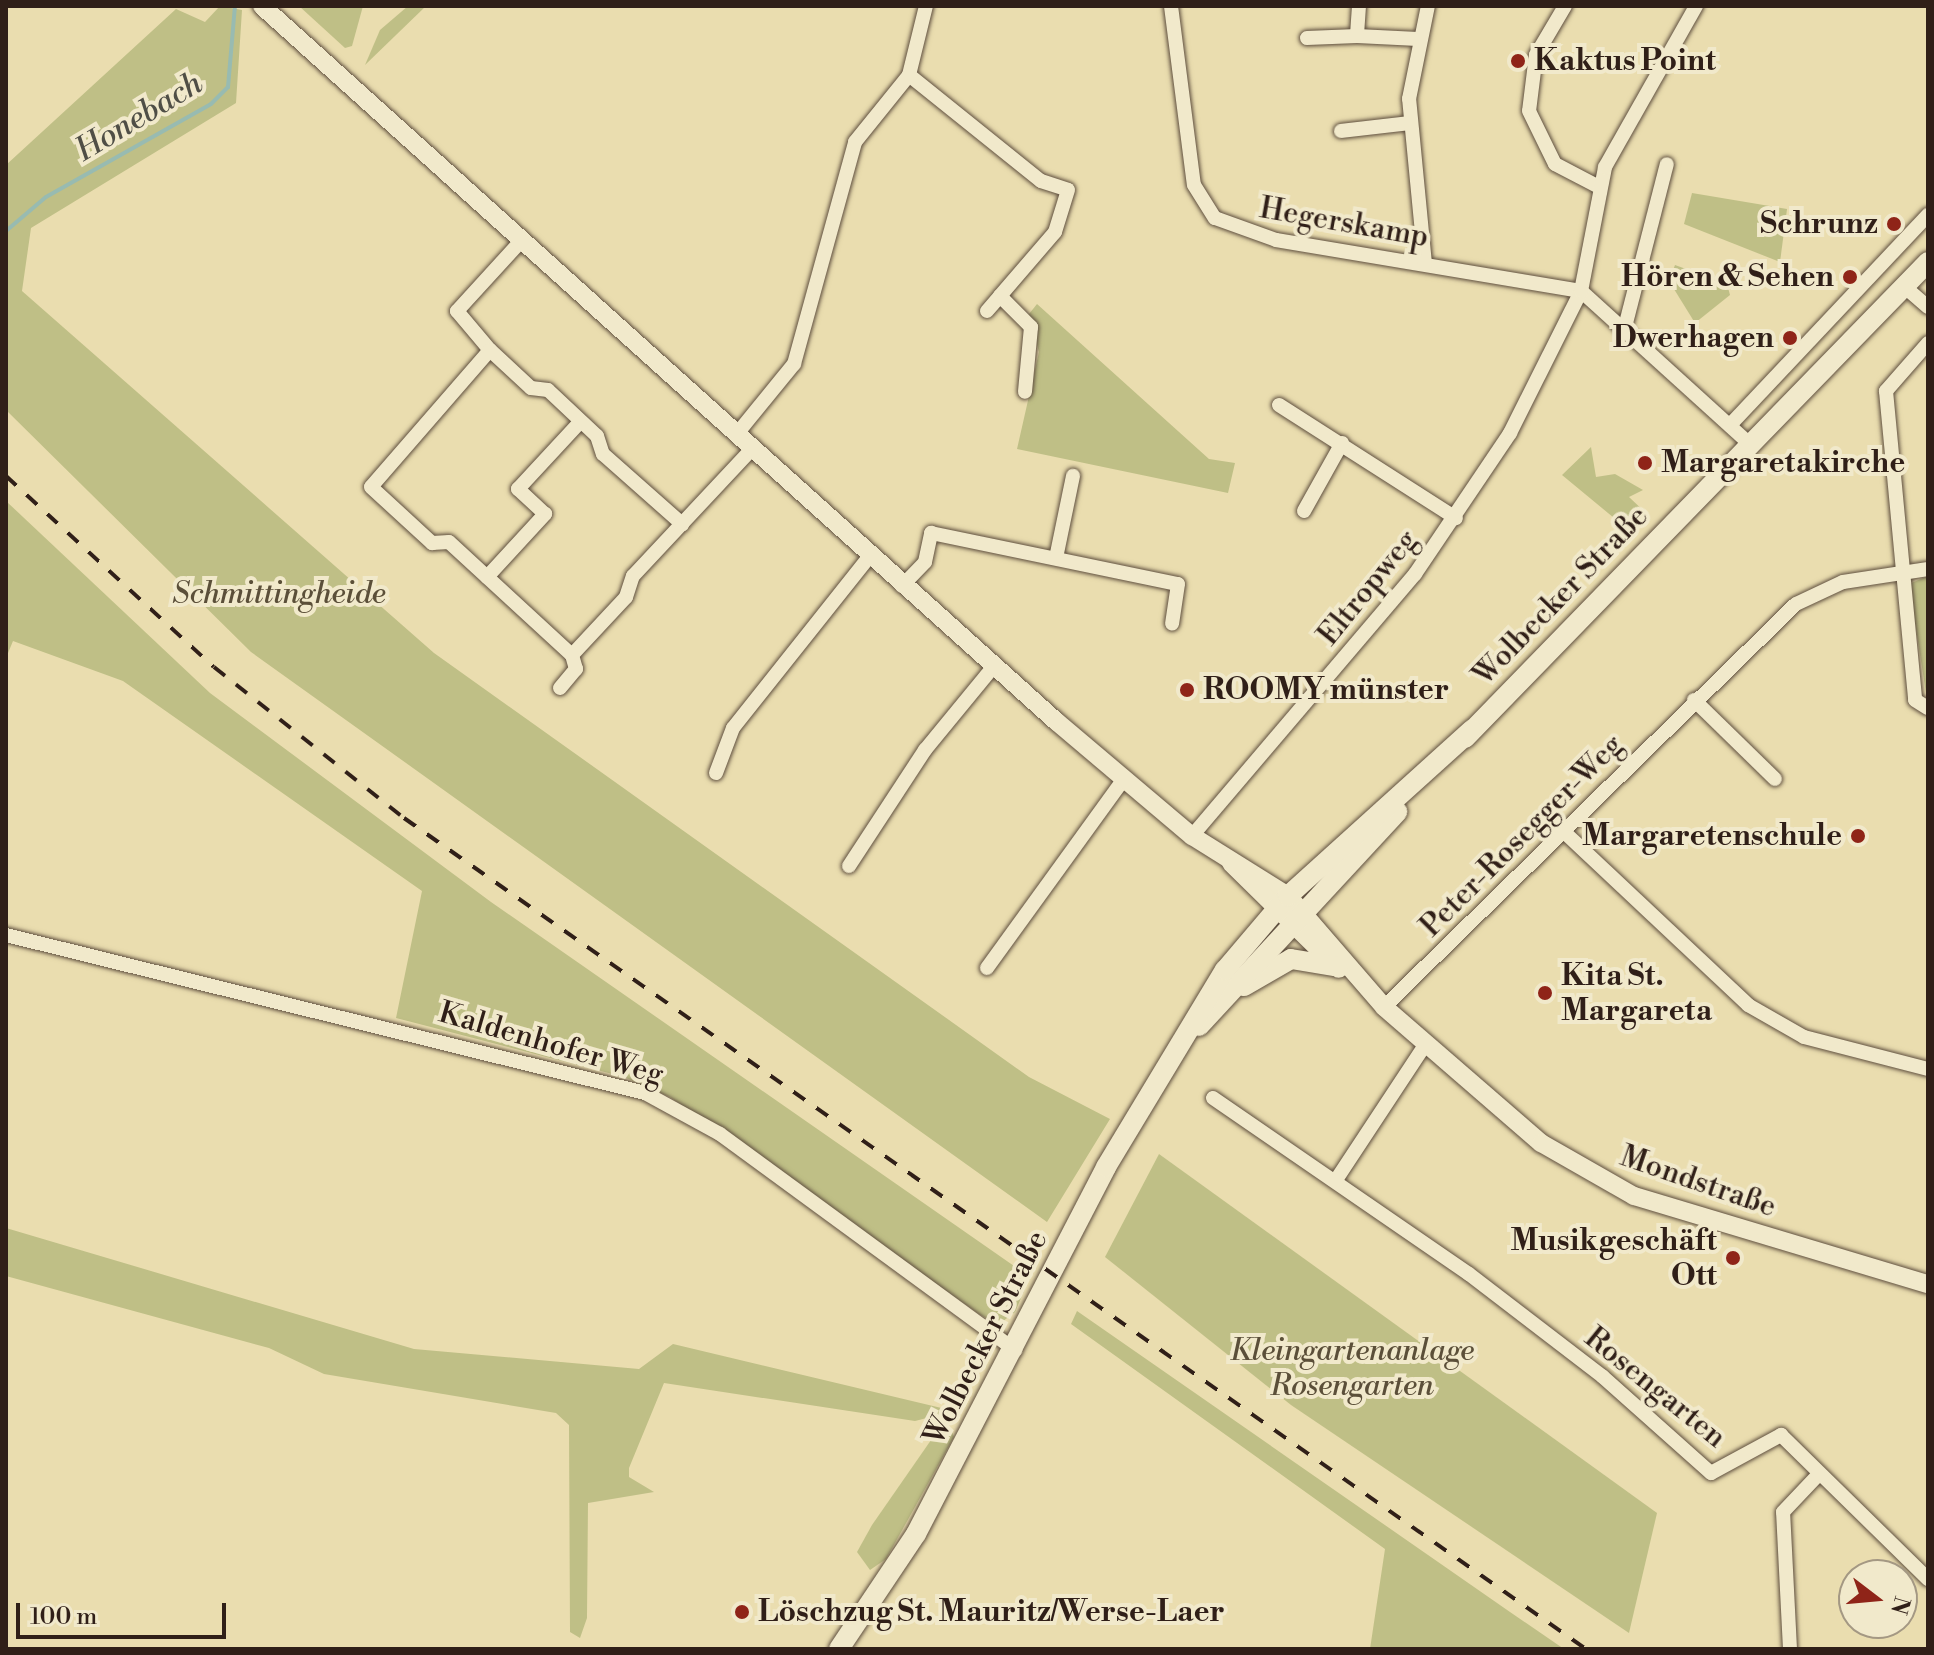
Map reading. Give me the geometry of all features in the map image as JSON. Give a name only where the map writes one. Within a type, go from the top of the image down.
[{"type":"main road","name":"Wolbecker Straße","points":[[839,1649],[916,1534],[1015,1350],[1106,1167],[1225,970],[1472,730],[1928,262]]},
{"type":"main road","name":"Wolbecker Straße","points":[[1176,1048],[1219,1006],[1288,910]]},
{"type":"main road","points":[[1219,1006],[1283,961],[1334,966]]},
{"type":"street","points":[[262,6],[869,557],[1124,779],[1288,910]]},
{"type":"street","points":[[736,435],[794,364],[855,142],[909,75],[926,6]]},
{"type":"street","name":"Hegerskamp","points":[[1171,6],[1194,185],[1215,218],[1248,235],[1581,291],[1625,327],[1752,446]]},
{"type":"street","points":[[1357,36],[1359,6]]},
{"type":"street","points":[[1425,264],[1410,123],[1418,39],[1428,6]]},
{"type":"street","points":[[1565,6],[1533,65],[1530,120],[1555,164],[1599,187]]},
{"type":"street","name":"Eltropweg","points":[[1192,836],[1456,518],[1510,433],[1581,291],[1599,187],[1696,6]]},
{"type":"street","points":[[1307,38],[1357,36],[1418,39]]},
{"type":"street","points":[[909,75],[1041,181],[1068,190],[1055,232],[987,311]]},
{"type":"street","points":[[1341,131],[1410,123]]},
{"type":"street","points":[[1625,327],[1667,164]]},
{"type":"street","points":[[1730,425],[1928,215]]},
{"type":"street","points":[[521,241],[457,311],[490,350],[580,422],[603,454],[682,524]]},
{"type":"street","points":[[1906,288],[1928,307]]},
{"type":"street","points":[[1000,296],[1031,327],[1025,392]]},
{"type":"street","points":[[1928,343],[1886,391],[1915,700],[1928,708]]},
{"type":"street","points":[[490,350],[371,487],[432,543],[449,542],[572,655],[576,669],[560,688]]},
{"type":"street","name":"Eltropweg","points":[[1279,405],[1456,518]]},
{"type":"street","points":[[487,577],[545,514],[518,489],[580,422]]},
{"type":"street","points":[[1304,511],[1342,443]]},
{"type":"street","points":[[572,655],[682,524],[752,449]]},
{"type":"street","points":[[1056,558],[1073,476]]},
{"type":"street","points":[[902,586],[925,562],[931,533],[1178,584],[1172,624]]},
{"type":"street","points":[[716,773],[741,715],[869,557]]},
{"type":"street","name":"Peter-Rosegger-Weg","points":[[1384,1007],[1694,700],[1796,604],[1843,582],[1905,570],[1928,569]]},
{"type":"street","points":[[849,866],[925,750],[994,666]]},
{"type":"street","points":[[1694,700],[1775,779]]},
{"type":"street","points":[[987,968],[1124,779]]},
{"type":"street","points":[[1563,831],[1748,1005],[1804,1037],[1928,1069]]},
{"type":"street","name":"Mondstraße","points":[[1288,910],[1334,966],[1367,990]]},
{"type":"street","name":"Mondstraße","points":[[1288,910],[1425,1045],[1541,1143],[1634,1196],[1928,1284]]},
{"type":"street","name":"Kaldenhofer Weg","points":[[6,935],[645,1093],[720,1134],[1015,1350]]},
{"type":"street","points":[[1336,1180],[1425,1045]]},
{"type":"street","name":"Rosengarten","points":[[1213,1098],[1336,1180],[1602,1376],[1711,1473],[1781,1435],[1818,1475],[1928,1579]]},
{"type":"street","points":[[1790,1649],[1783,1512],[1818,1475]]},
{"type":"green space","name":"Schmittingheide","points":[[220,6],[242,10],[236,103],[31,228],[22,291],[434,653],[1029,1077],[1110,1119],[1047,1222],[251,652],[6,410],[6,165],[176,9],[205,22]]},
{"type":"green space","points":[[299,6],[363,6],[352,46],[345,48]]},
{"type":"green space","points":[[408,6],[426,6],[365,65],[380,30]]},
{"type":"green space","points":[[1692,193],[1787,209],[1780,262],[1684,224]]},
{"type":"green space","points":[[1675,265],[1727,284],[1730,295],[1695,323],[1669,281]]},
{"type":"green space","points":[[1037,304],[1209,459],[1235,463],[1228,493],[1017,449],[1039,352],[1029,314]]},
{"type":"green space","points":[[1591,447],[1596,477],[1615,474],[1643,490],[1629,497],[1648,515],[1631,532],[1562,475]]},
{"type":"green space","points":[[6,501],[210,693],[491,902],[1030,1277],[1015,1312],[998,1325],[979,1314],[670,1097],[624,1077],[396,1018],[422,891],[123,681],[13,641],[6,658]]},
{"type":"green space","points":[[1928,576],[1928,699],[1927,699],[1909,584]]},
{"type":"green space","name":"Kleingartenanlage Rosengarten","points":[[1159,1154],[1657,1513],[1629,1633],[1291,1405],[1105,1257]]},
{"type":"green space","points":[[6,1228],[414,1349],[639,1369],[673,1344],[954,1411],[915,1421],[664,1383],[629,1468],[629,1477],[654,1492],[588,1503],[587,1618],[580,1638],[570,1632],[569,1425],[556,1413],[324,1374],[269,1348],[6,1276]]},
{"type":"green space","points":[[1077,1311],[1564,1649],[1370,1649],[1385,1549],[1071,1324]]},
{"type":"green space","points":[[950,1427],[954,1437],[886,1559],[870,1570],[857,1552],[872,1525],[938,1430]]},
{"type":"waterway","name":"Honebach","points":[[6,231],[46,197],[211,104],[228,87],[235,6]]},
{"type":"railway","points":[[6,476],[214,667],[404,818],[1586,1649]]},
{"type":"place","name":"Kaktus Point","points":[[1518,61]]},
{"type":"place","name":"Schrunz","points":[[1894,224]]},
{"type":"place","name":"Hören & Sehen","points":[[1850,277]]},
{"type":"place","name":"Dwerhagen","points":[[1790,338]]},
{"type":"place","name":"Margaretakirche","points":[[1645,463]]},
{"type":"place","name":"ROOMY münster","points":[[1187,690]]},
{"type":"place","name":"Margaretenschule","points":[[1858,836]]},
{"type":"place","name":"Kita St. Margareta","points":[[1545,993]]},
{"type":"place","name":"Musikgeschäft Ott","points":[[1733,1258]]},
{"type":"place","name":"Löschzug St. Mauritz/Werse-Laer","points":[[742,1612]]}]
